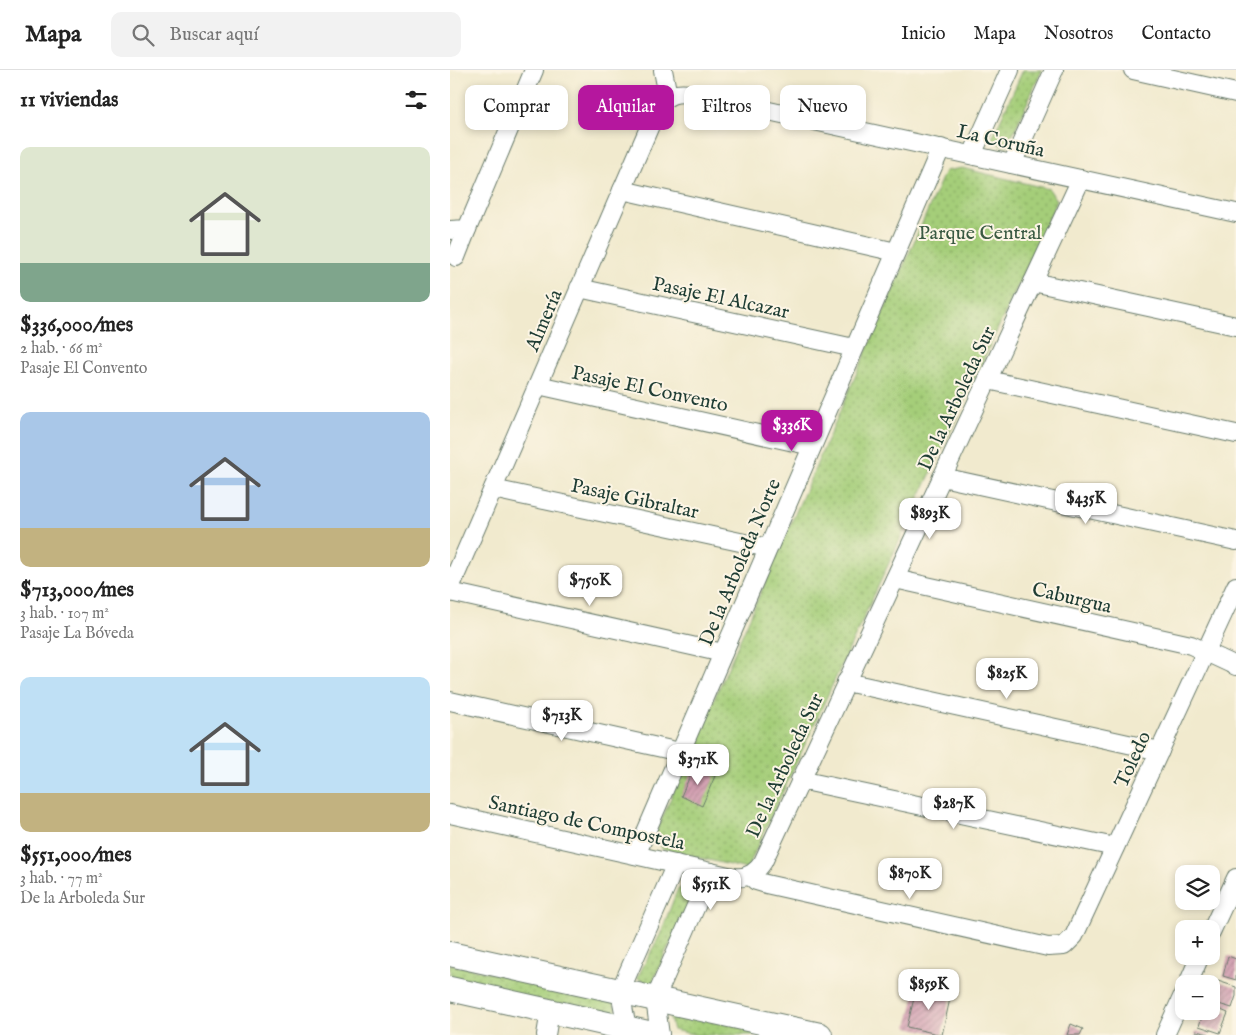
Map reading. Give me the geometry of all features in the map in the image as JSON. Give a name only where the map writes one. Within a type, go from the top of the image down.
[{"type":"main road","points":[[450,954],[820,1035]]},
{"type":"main road","points":[[450,989],[658,1035]]},
{"type":"street","points":[[456,258],[459,229],[534,70]]},
{"type":"street","points":[[663,70],[666,85]]},
{"type":"street","points":[[972,155],[1010,70]]},
{"type":"street","points":[[1012,164],[1054,70]]},
{"type":"street","points":[[1133,70],[1236,93]]},
{"type":"street","name":"La Coruña","points":[[674,95],[691,94],[1236,213]]},
{"type":"street","name":"Almería","points":[[450,588],[648,130]]},
{"type":"street","name":"De la Arboleda Norte","points":[[636,854],[940,148]]},
{"type":"street","name":"De la Arboleda Sur","points":[[749,875],[762,862],[1081,179]]},
{"type":"street","points":[[622,190],[896,252]]},
{"type":"street","points":[[1033,282],[1236,326]]},
{"type":"street","name":"Pasaje El Alcazar","points":[[580,288],[854,348]]},
{"type":"street","points":[[988,380],[1236,434]]},
{"type":"street","name":"Pasaje El Convento","points":[[538,385],[812,446]]},
{"type":"street","points":[[942,477],[1236,541]]},
{"type":"street","name":"Pasaje Gibraltar","points":[[493,489],[768,548]]},
{"type":"street","name":"Caburgua","points":[[894,579],[1190,645],[1236,666]]},
{"type":"street","name":"Toledo","points":[[1064,946],[1074,936],[1236,586]]},
{"type":"street","points":[[450,592],[723,653]]},
{"type":"street","points":[[846,682],[1160,750]]},
{"type":"street","points":[[450,700],[680,752]]},
{"type":"street","points":[[800,780],[1115,847]]},
{"type":"street","name":"Santiago de Compostela","points":[[450,814],[739,878],[749,875],[761,883],[1048,947],[1064,946]]},
{"type":"street","points":[[647,828],[657,859]]},
{"type":"street","points":[[627,1028],[620,991],[676,864]]},
{"type":"street","points":[[658,1035],[655,999],[711,872]]},
{"type":"street","points":[[1217,920],[1236,878]]},
{"type":"street","points":[[546,1035],[550,1011]]},
{"type":"street","points":[[1165,1035],[1175,1013]]},
{"type":"green space","points":[[1023,70],[1042,70],[1007,147],[991,141]]},
{"type":"green space","name":"Parque Central","points":[[962,168],[1049,189],[1057,201],[747,869],[662,849],[656,832],[945,171]]},
{"type":"green space","points":[[678,888],[686,889],[694,904],[666,951],[652,984],[637,978],[660,935]]},
{"type":"green space","points":[[450,964],[612,1000],[619,1017],[450,982]]},
{"type":"green space","points":[[675,1012],[787,1035],[697,1035],[673,1030],[670,1019]]},
{"type":"building","points":[[694,767],[715,776],[702,806],[681,796]]},
{"type":"building","points":[[1228,956],[1236,959],[1236,980],[1223,976]]},
{"type":"building","points":[[1220,982],[1236,987],[1236,996],[1232,1008],[1220,1004]]},
{"type":"building","points":[[917,986],[951,994],[942,1035],[907,1027]]},
{"type":"building","points":[[1220,1010],[1228,1013],[1220,1033],[1199,1026],[1201,1020],[1220,1020]]},
{"type":"building","points":[[1071,1024],[1083,1029],[1080,1035],[1067,1035]]},
{"type":"building","points":[[1196,1031],[1209,1034],[1209,1035],[1195,1035]]}]
